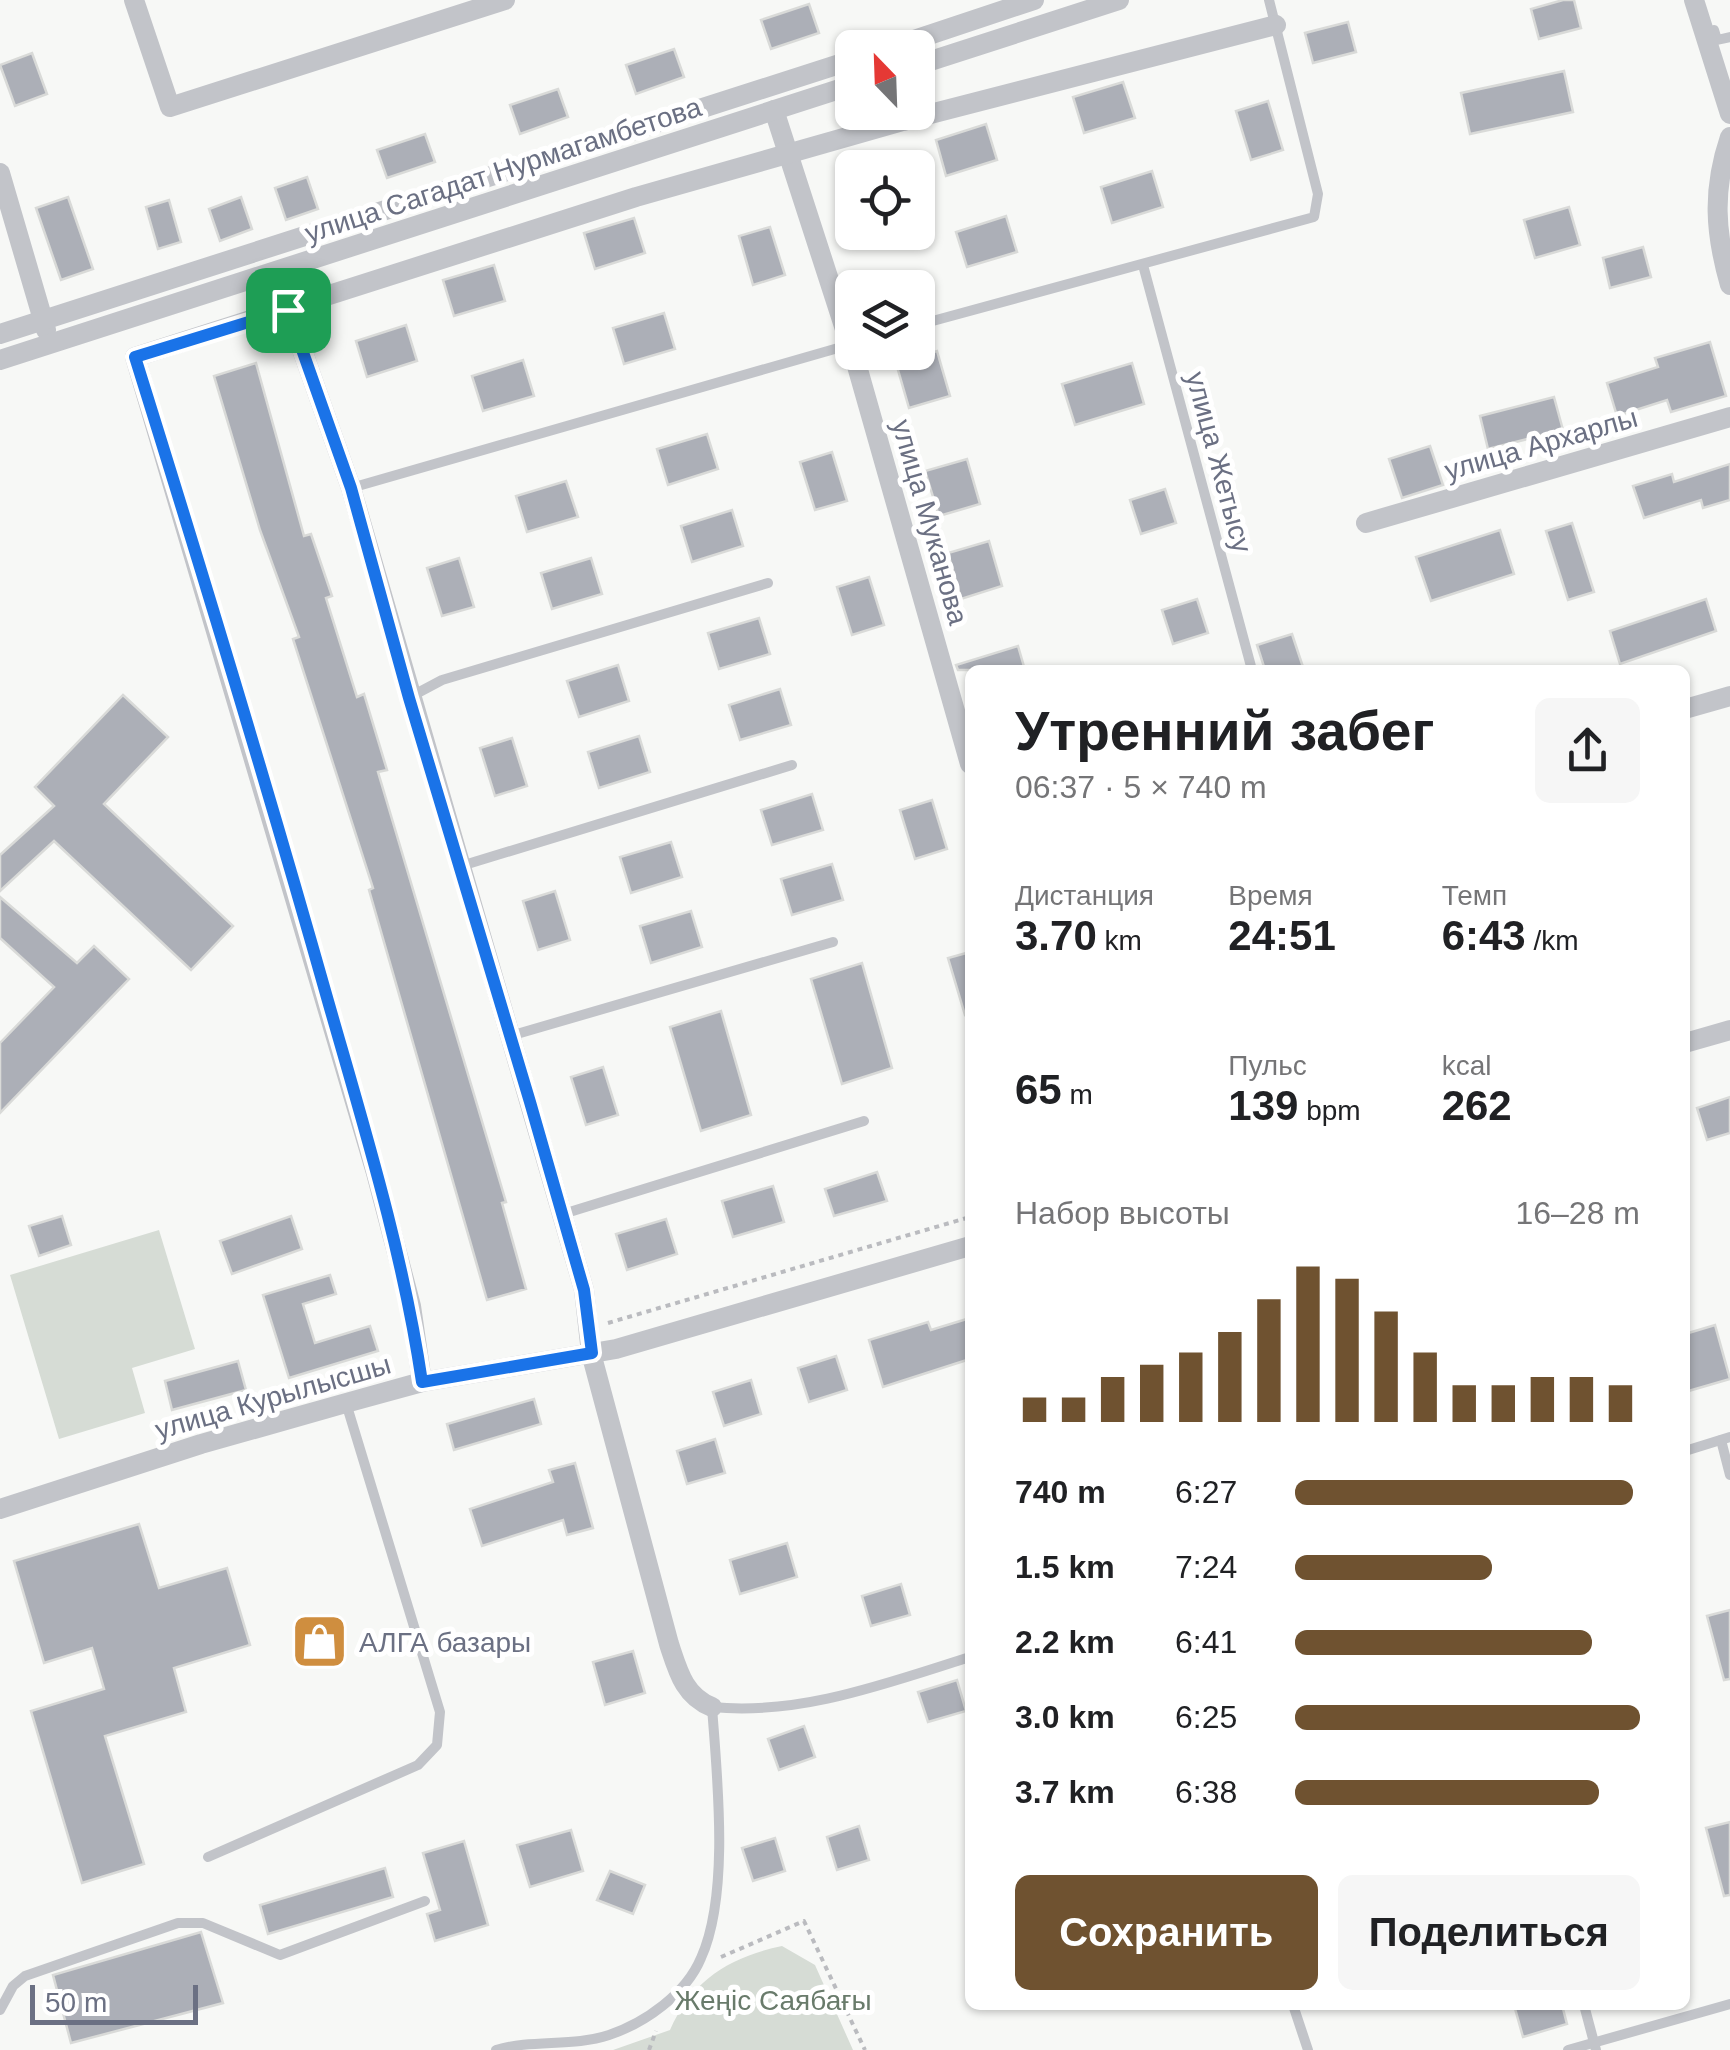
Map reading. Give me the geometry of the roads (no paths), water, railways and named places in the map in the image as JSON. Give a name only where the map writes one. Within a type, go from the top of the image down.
[{"type":"street","points":[[134,0],[170,107],[504,0]]},
{"type":"street","points":[[935,33],[1034,0]]},
{"type":"street","points":[[935,60],[1119,0]]},
{"type":"street","points":[[1694,0],[1730,114]]},
{"type":"street","points":[[422,1382],[411,1306],[355,1098],[135,357],[636,196],[1276,25]]},
{"type":"street","points":[[0,334],[835,65]]},
{"type":"street","name":"улица Сагадат Нурмагамбетова","points":[[0,360],[835,91]]},
{"type":"street","name":"улица Муканова","points":[[774,110],[835,297]]},
{"type":"street","points":[[1730,137],[1722,160],[1715,234],[1730,285]]},
{"type":"street","points":[[0,173],[51,344]]},
{"type":"street","points":[[281,272],[288,310],[351,488],[409,698],[563,1214],[584,1290],[592,1353],[630,1508],[680,1679],[698,1701],[712,1706]]},
{"type":"street","name":"улица Муканова","points":[[858,370],[965,746]]},
{"type":"street","name":"улица Архарлы","points":[[1366,523],[1730,417]]},
{"type":"street","points":[[1690,707],[1730,696]]},
{"type":"street","points":[[1690,1042],[1730,1030]]},
{"type":"street","name":"улица Курылысшы","points":[[0,1509],[201,1444],[422,1382],[592,1353],[965,1247]]},
{"type":"lane","points":[[935,320],[1314,217],[1318,194],[1269,0]]},
{"type":"lane","points":[[1704,0],[1717,40],[1730,37]]},
{"type":"lane","name":"улица Жетысу","points":[[1144,265],[1251,665]]},
{"type":"lane","points":[[351,488],[835,353]]},
{"type":"lane","points":[[409,698],[442,680],[768,583]]},
{"type":"lane","points":[[460,866],[792,765]]},
{"type":"lane","points":[[510,1036],[833,942]]},
{"type":"lane","points":[[563,1214],[864,1121]]},
{"type":"lane","points":[[208,1857],[418,1765],[437,1744],[440,1712],[346,1403]]},
{"type":"lane","points":[[1690,1449],[1725,1439],[1730,1475]]},
{"type":"lane","points":[[496,2050],[540,2040],[595,2039],[617,2032],[651,2014],[696,1968],[708,1930],[720,1820],[712,1706],[768,1707],[846,1696],[965,1659]]},
{"type":"lane","points":[[0,2010],[13,1986],[25,1976],[178,1923],[202,1923],[280,1955],[425,1901]]},
{"type":"lane","points":[[1568,2050],[1595,2046],[1730,2004]]},
{"type":"lane","points":[[1295,2010],[1308,2050]]},
{"type":"lane","points":[[1585,2010],[1595,2046]]},
{"type":"place","name":"АЛГА базары","points":[[320,1642]]},
{"type":"park label","name":"Жеңіс Саябағы","points":[[773,2000]]}]
